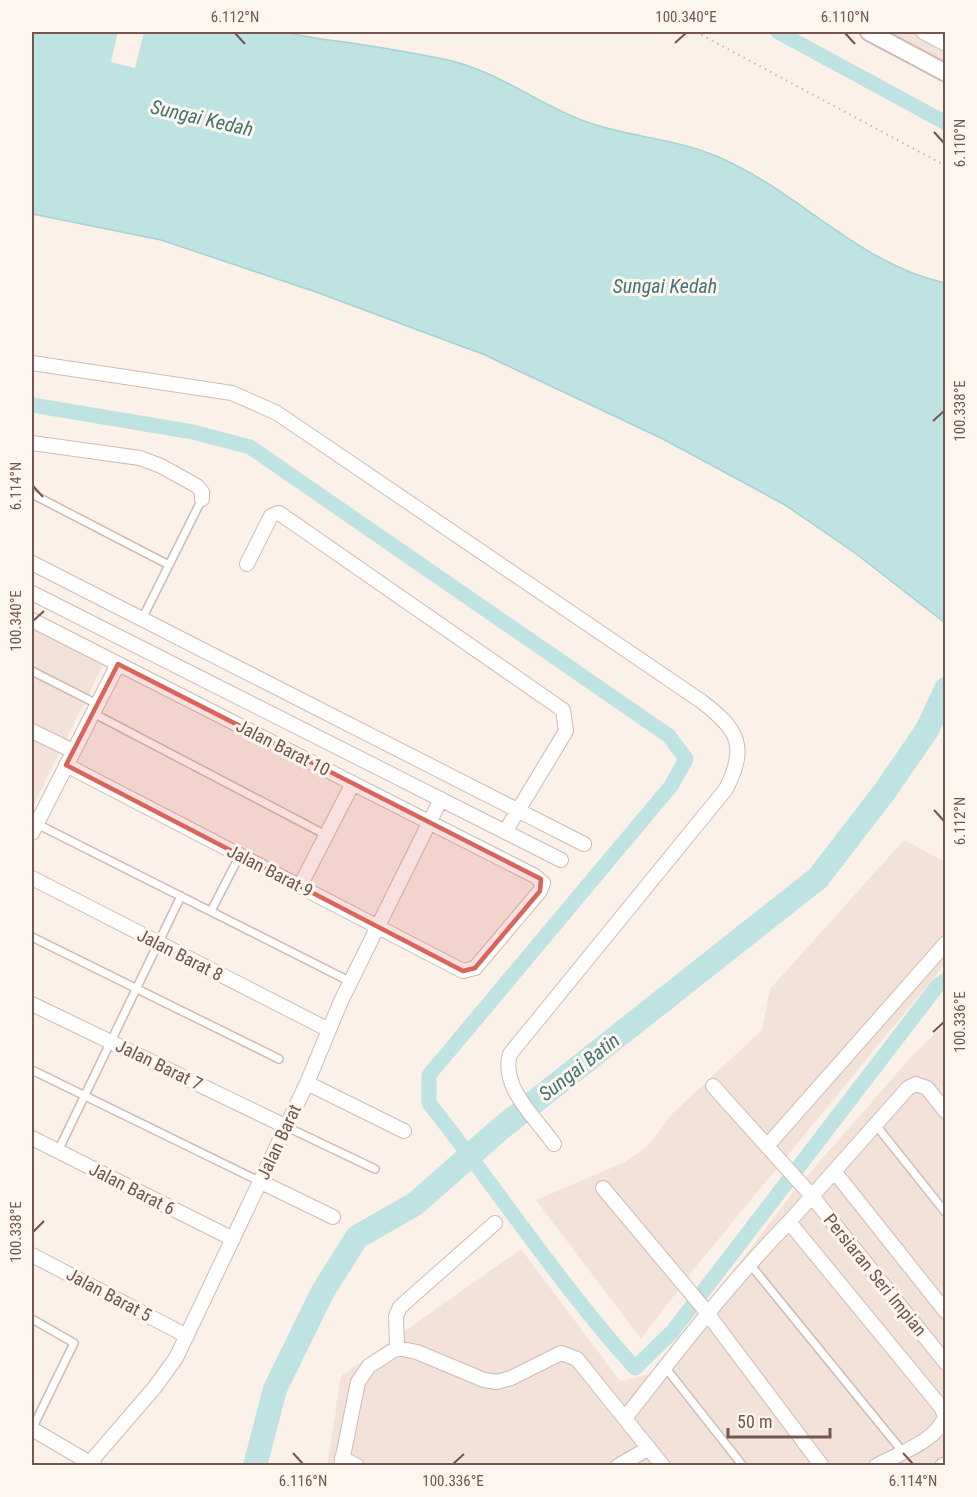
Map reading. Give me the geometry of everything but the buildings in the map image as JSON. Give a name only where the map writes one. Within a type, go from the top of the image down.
[{"type":"street","points":[[869,32],[945,73]]},
{"type":"street","points":[[923,32],[945,44]]},
{"type":"street","points":[[32,363],[231,393],[277,413],[701,701],[728,723],[736,733],[737,764],[726,789],[515,1045],[507,1064],[507,1073],[521,1100],[554,1144]]},
{"type":"street","points":[[32,443],[151,461],[198,486],[202,492],[202,499]]},
{"type":"street","points":[[247,564],[271,516],[279,513],[563,710],[566,731],[505,832]]},
{"type":"street","points":[[32,562],[584,844]]},
{"type":"street","points":[[32,593],[561,860]]},
{"type":"street","name":"Jalan Barat 10","points":[[32,620],[535,876],[543,883],[540,891],[475,968]]},
{"type":"street","points":[[34,828],[118,664]]},
{"type":"street","points":[[32,730],[73,751]]},
{"type":"street","name":"Jalan Barat 9","points":[[66,765],[463,970],[475,968]]},
{"type":"street","points":[[300,886],[352,783]]},
{"type":"street","name":"Jalan Barat","points":[[90,1464],[155,1387],[187,1336],[307,1083],[351,982],[441,799]]},
{"type":"street","name":"Jalan Barat 8","points":[[32,878],[157,945],[329,1030]]},
{"type":"street","points":[[767,1146],[945,943]]},
{"type":"street","name":"Jalan Barat 7","points":[[32,1004],[286,1126]]},
{"type":"street","points":[[307,1083],[404,1131]]},
{"type":"street","points":[[625,1418],[665,1367],[704,1309],[789,1222],[807,1191],[834,1171],[908,1088],[916,1084],[927,1088],[945,1112]]},
{"type":"street","name":"Persiaran Seri Impian","points":[[713,1086],[807,1191],[945,1363]]},
{"type":"street","name":"Jalan Barat 6","points":[[32,1138],[233,1239]]},
{"type":"street","points":[[834,1171],[945,1312]]},
{"type":"street","points":[[261,1182],[333,1217]]},
{"type":"street","points":[[603,1188],[704,1309],[822,1466]]},
{"type":"street","points":[[789,1222],[941,1407],[945,1416],[943,1425],[933,1434],[876,1466]]},
{"type":"street","points":[[397,1348],[396,1316],[400,1307],[495,1223]]},
{"type":"street","name":"Jalan Barat 5","points":[[32,1255],[187,1336]]},
{"type":"street","points":[[357,1466],[341,1462],[358,1382],[369,1366],[397,1348],[417,1352],[484,1380],[497,1382],[511,1378],[561,1353],[570,1354],[663,1466]]},
{"type":"street","points":[[32,1429],[90,1464]]},
{"type":"street","points":[[618,1466],[650,1448]]},
{"type":"lane","points":[[32,494],[169,565]]},
{"type":"lane","points":[[142,619],[202,499]]},
{"type":"lane","points":[[32,671],[326,835]]},
{"type":"lane","points":[[34,828],[181,896],[351,982]]},
{"type":"lane","points":[[211,911],[240,855]]},
{"type":"lane","points":[[58,1151],[181,896]]},
{"type":"lane","points":[[32,937],[279,1059]]},
{"type":"lane","points":[[32,1070],[261,1182]]},
{"type":"lane","points":[[874,1124],[945,1212]]},
{"type":"lane","points":[[286,1126],[375,1169]]},
{"type":"lane","points":[[749,1263],[902,1451]]},
{"type":"lane","points":[[32,1319],[74,1343],[32,1429]]},
{"type":"lane","points":[[665,1367],[743,1466]]},
{"type":"path","points":[[696,32],[945,166]]},
{"type":"highlighted area","points":[[118,664],[541,879],[540,891],[475,968],[463,971],[66,765]]},
{"type":"shaded area","points":[[883,32],[945,32],[945,65]]},
{"type":"shaded area","points":[[32,611],[110,651],[32,808]]},
{"type":"shaded area","points":[[904,840],[945,862],[945,964],[694,1269],[641,1339],[536,1200],[623,1163],[648,1146],[671,1115],[762,1030],[770,989]]},
{"type":"shaded area","points":[[945,1024],[945,1465],[327,1466],[341,1376],[521,1249],[620,1381],[658,1372],[793,1192],[913,1055]]},
{"type":"water","name":"Sungai Kedah","points":[[32,32],[287,32],[452,61],[487,73],[584,121],[617,131],[684,145],[716,156],[746,170],[884,260],[945,283],[945,623],[855,553],[785,505],[663,439],[485,355],[316,292],[161,240],[32,214]]},
{"type":"pier","points":[[118,32],[144,32],[135,68],[111,62]]},
{"type":"waterway","points":[[778,32],[946,123]]},
{"type":"waterway","points":[[32,405],[193,432],[250,447],[669,736],[686,759],[671,786],[429,1075],[429,1103],[555,1271],[635,1368],[672,1332],[938,985],[946,980]]},
{"type":"waterway","name":"Sungai Batin","points":[[255,1466],[275,1389],[322,1293],[357,1237],[415,1204],[500,1129],[818,878],[885,791],[927,730],[946,689]]}]
